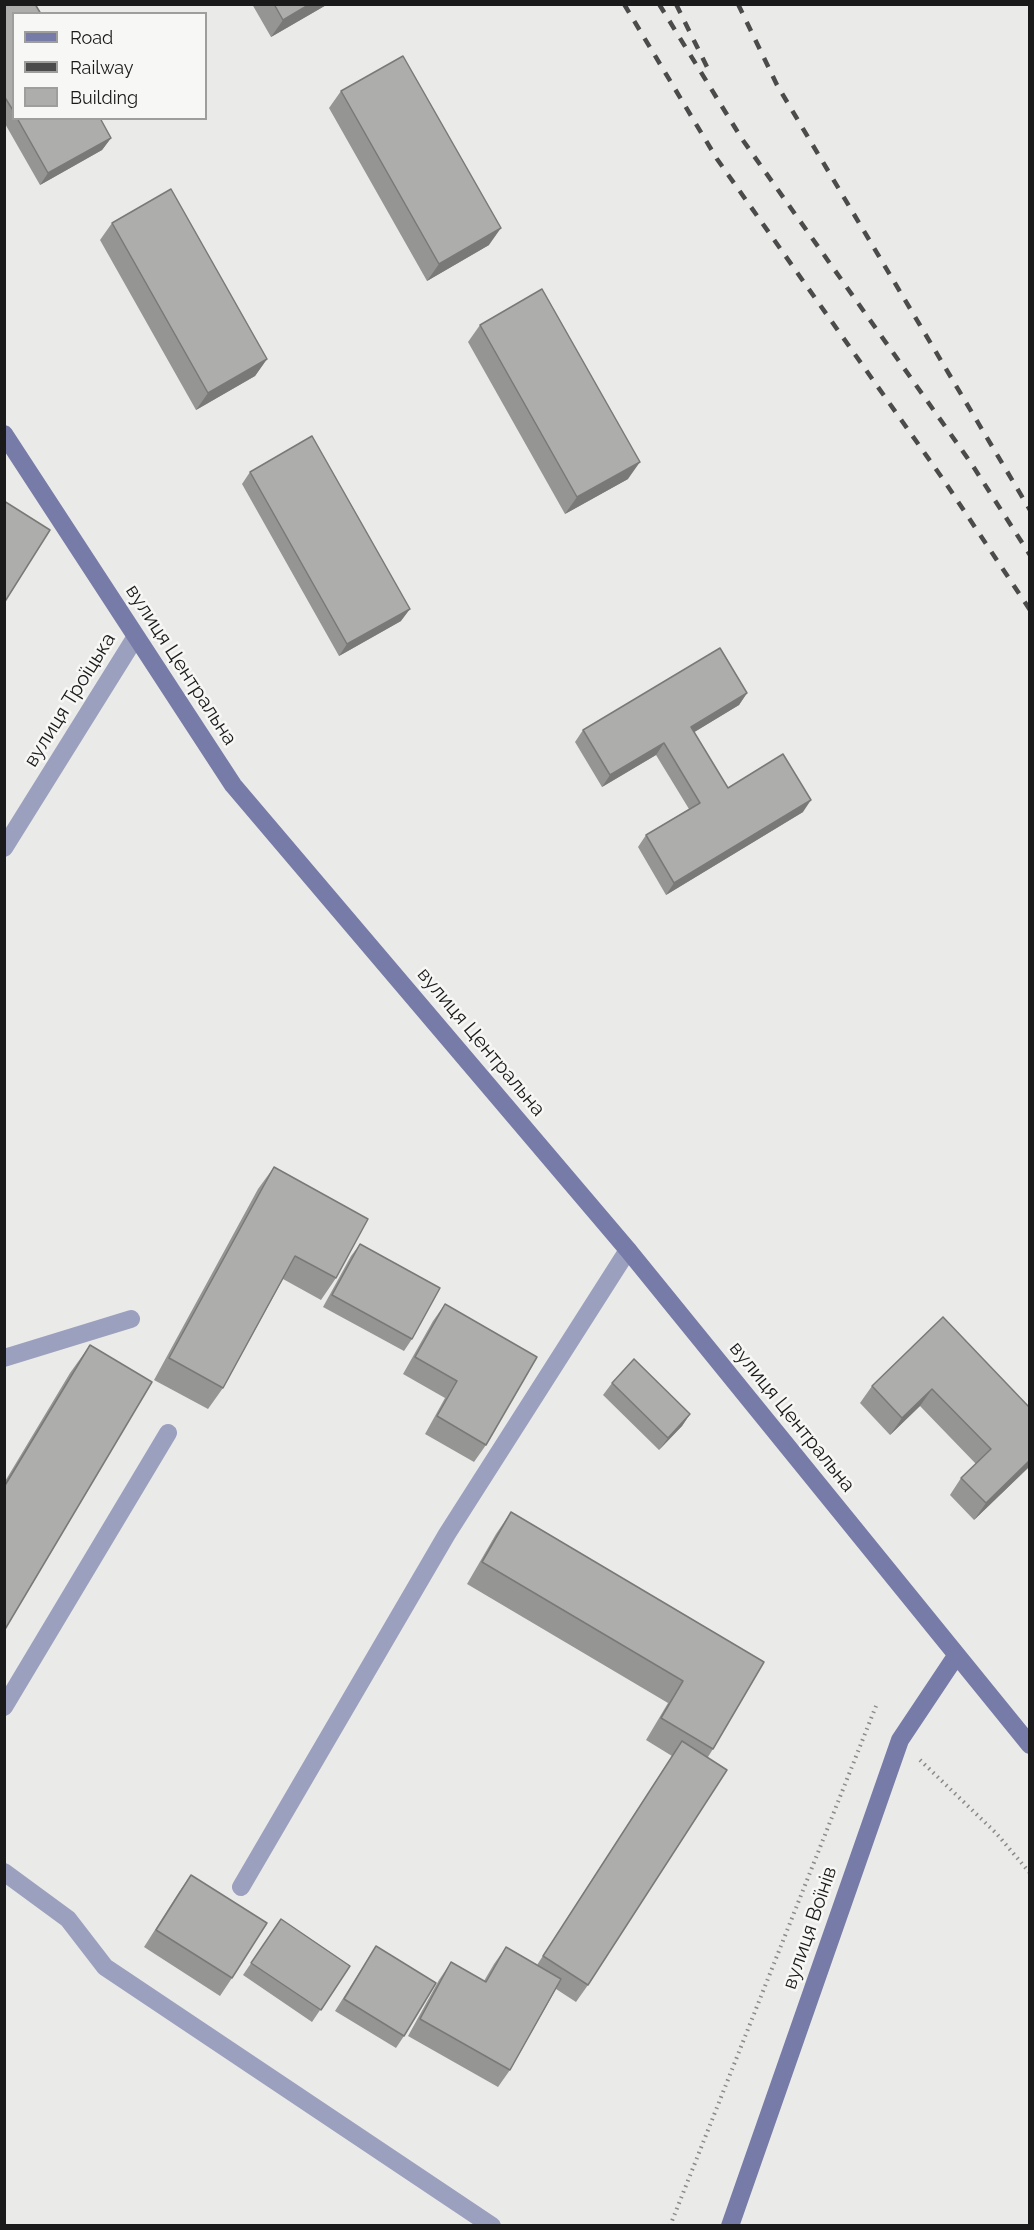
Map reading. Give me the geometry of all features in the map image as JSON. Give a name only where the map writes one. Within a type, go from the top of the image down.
[{"type":"main road","name":"вулиця Центральна","points":[[4,434],[232,785],[628,1250],[1029,1745]]},
{"type":"main road","name":"вулиця Воїнів","points":[[730,2226],[900,1740],[956,1656]]},
{"type":"street","name":"вулиця Троїцька","points":[[4,848],[135,638]]},
{"type":"street","points":[[240,1887],[447,1534],[628,1250]]},
{"type":"street","points":[[4,1358],[131,1319]]},
{"type":"street","points":[[4,1707],[168,1433]]},
{"type":"street","points":[[4,1872],[68,1919],[105,1967],[492,2226]]},
{"type":"path","points":[[670,2226],[876,1706],[900,1740],[996,1833],[1029,1873]]},
{"type":"building","points":[[4,4],[35,4],[40,12],[12,12],[12,109],[4,96]]},
{"type":"building","points":[[274,4],[310,4],[283,20]]},
{"type":"building","points":[[403,56],[501,228],[439,264],[341,91]]},
{"type":"building","points":[[18,120],[101,120],[111,138],[48,173]]},
{"type":"building","points":[[171,189],[267,359],[208,393],[112,223]]},
{"type":"building","points":[[542,289],[640,462],[577,497],[480,325]]},
{"type":"building","points":[[312,436],[410,609],[347,644],[250,472]]},
{"type":"building","points":[[4,501],[50,530],[4,603]]},
{"type":"building","points":[[720,648],[747,693],[691,727],[728,788],[783,754],[811,800],[674,883],[646,835],[700,803],[664,743],[610,775],[583,730]]},
{"type":"building","points":[[274,1167],[368,1219],[336,1278],[295,1256],[223,1388],[169,1358]]},
{"type":"building","points":[[360,1244],[440,1288],[412,1339],[332,1295]]},
{"type":"building","points":[[445,1304],[537,1357],[486,1445],[437,1416],[457,1381],[415,1357]]},
{"type":"building","points":[[943,1317],[1029,1407],[1029,1461],[986,1503],[961,1478],[991,1449],[932,1389],[902,1418],[872,1386]]},
{"type":"building","points":[[90,1345],[152,1382],[4,1631],[4,1487]]},
{"type":"building","points":[[634,1359],[690,1414],[668,1438],[612,1383]]},
{"type":"building","points":[[511,1512],[764,1662],[713,1749],[661,1718],[683,1681],[482,1562]]},
{"type":"building","points":[[682,1741],[727,1770],[588,1985],[543,1956]]},
{"type":"building","points":[[191,1875],[267,1923],[232,1978],[156,1930]]},
{"type":"building","points":[[281,1919],[350,1966],[321,2010],[251,1963]]},
{"type":"building","points":[[376,1946],[436,1983],[404,2036],[344,1999]]},
{"type":"building","points":[[506,1947],[561,1979],[510,2070],[420,2019],[451,1962],[486,1982]]},
{"type":"railway","points":[[624,4],[717,159],[945,482],[1030,610]]},
{"type":"railway","points":[[659,4],[742,139],[971,463],[1030,555]]},
{"type":"railway","points":[[676,4],[708,69]]},
{"type":"railway","points":[[738,4],[777,85],[1030,510]]}]
